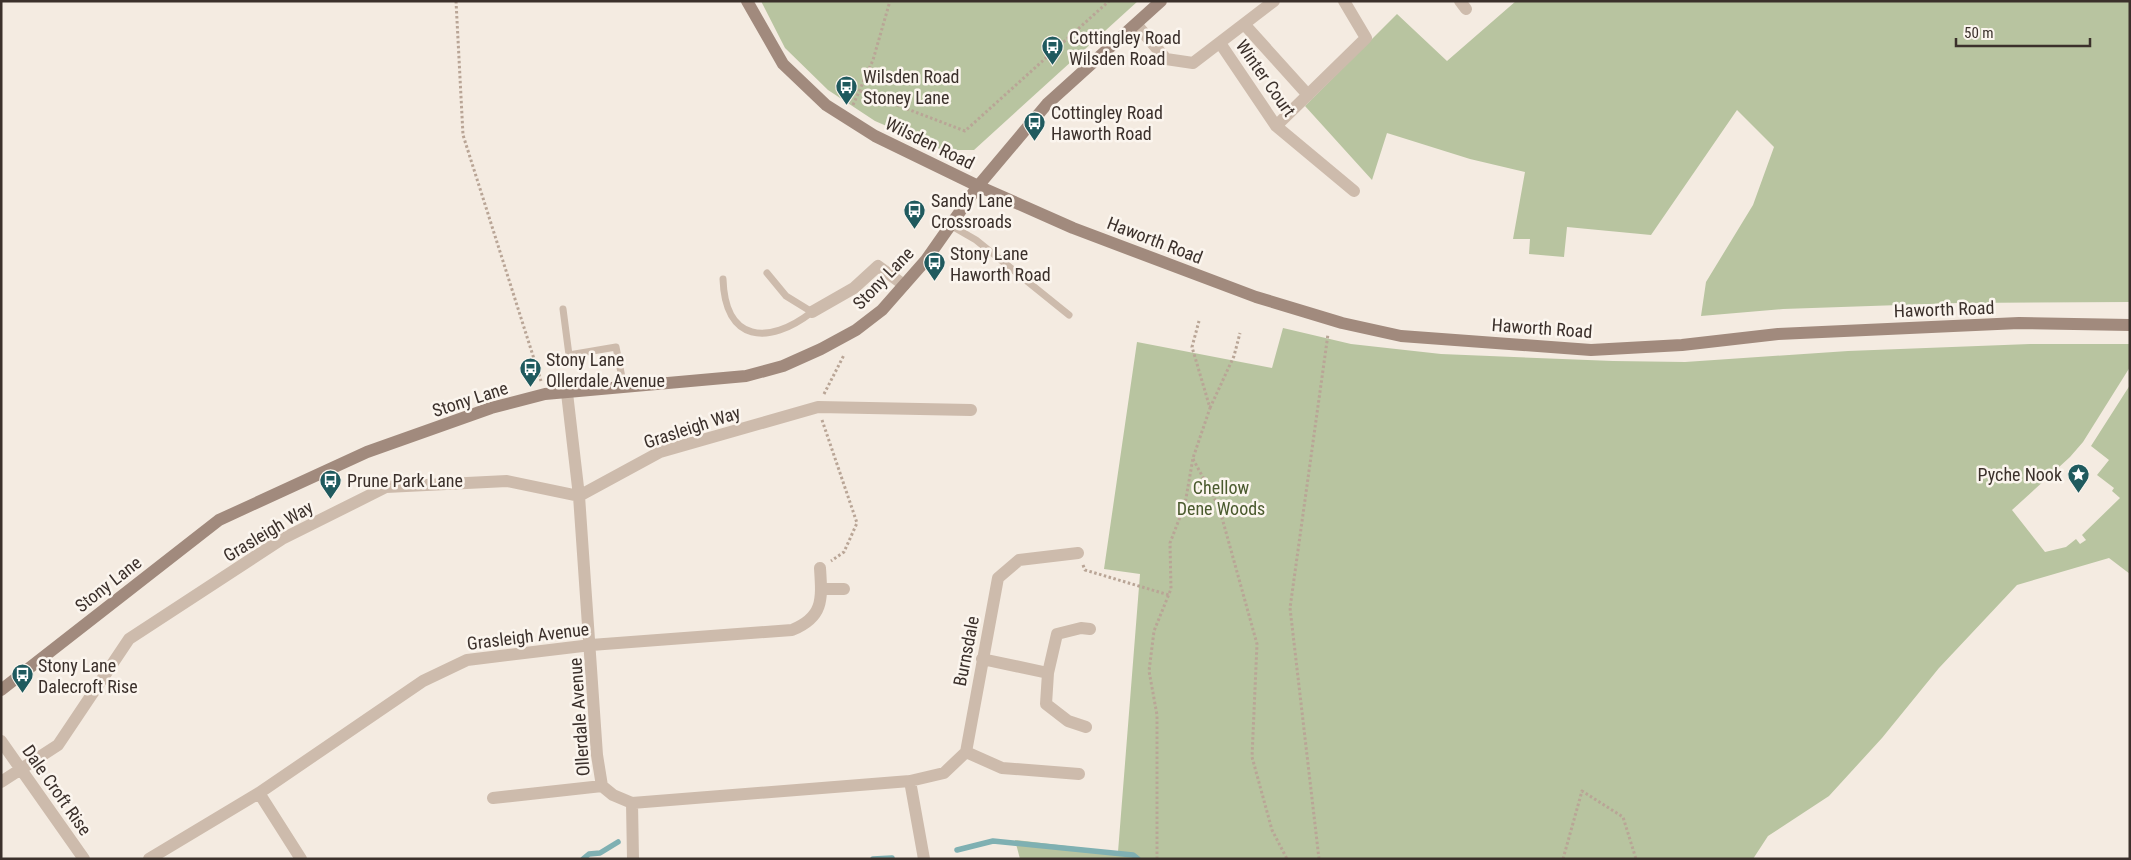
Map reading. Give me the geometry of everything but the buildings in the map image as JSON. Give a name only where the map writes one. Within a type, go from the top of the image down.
[{"type":"main road","name":"Wilsden Road","points":[[747,1],[783,64],[826,105],[874,136],[978,186]]},
{"type":"main road","name":"Stony Lane","points":[[1,690],[219,520],[367,452],[491,408],[545,394],[746,376],[783,366],[821,349],[856,330],[882,310],[904,285],[978,186],[1047,104],[1161,1]]},
{"type":"main road","name":"Haworth Road","points":[[978,186],[1073,228],[1256,297],[1330,319],[1401,336],[1591,350],[1682,345],[1787,333],[2019,323],[2130,325]]},
{"type":"street","points":[[1136,24],[1166,59],[1193,63],[1274,1]]},
{"type":"street","points":[[1276,126],[1366,38],[1344,1]]},
{"type":"street","points":[[1244,24],[1308,95]]},
{"type":"street","name":"Winter Court","points":[[1220,43],[1276,126],[1354,191]]},
{"type":"street","points":[[812,312],[854,288],[878,266],[904,285]]},
{"type":"street","name":"Ollerdale Avenue","points":[[567,393],[580,496],[597,755],[602,786],[613,795],[632,803]]},
{"type":"street","name":"Grasleigh Way","points":[[1,782],[58,745],[129,639],[282,539],[386,487],[507,481],[580,496],[660,452],[818,407],[971,410]]},
{"type":"street","name":"Burnsdale","points":[[966,752],[998,578],[1019,560],[1078,553]]},
{"type":"street","name":"Grasleigh Avenue","points":[[149,859],[259,794],[422,682],[467,660],[591,645],[792,630],[814,617],[822,599],[820,568]]},
{"type":"street","points":[[821,589],[844,589]]},
{"type":"street","points":[[1086,727],[1068,720],[1046,704],[1048,673],[1057,634],[1081,628],[1090,629]]},
{"type":"street","points":[[982,660],[1048,673]]},
{"type":"street","name":"Dale Croft Rise","points":[[1,741],[22,768],[84,859]]},
{"type":"street","points":[[633,859],[632,803],[910,781],[944,774],[966,752],[1002,768],[1079,774]]},
{"type":"street","points":[[910,781],[924,859]]},
{"type":"street","points":[[493,798],[602,786]]},
{"type":"street","points":[[259,794],[301,859]]},
{"type":"lane","points":[[950,225],[976,240],[1068,315]]},
{"type":"lane","points":[[723,279],[728,311],[748,331],[761,334],[779,330],[812,312],[786,296],[767,273]]},
{"type":"lane","points":[[563,308],[569,355],[616,347],[624,388]]},
{"type":"path","points":[[456,1],[463,135],[545,394]]},
{"type":"path","points":[[847,120],[873,60],[890,1]]},
{"type":"path","points":[[860,91],[965,131],[1109,1]]},
{"type":"path","points":[[1318,859],[1290,608],[1330,319]]},
{"type":"path","points":[[1199,320],[1192,347],[1210,408]]},
{"type":"path","points":[[820,568],[844,552],[857,522],[818,407],[856,330]]},
{"type":"path","points":[[1157,859],[1157,715],[1149,671],[1154,631],[1171,588],[1170,543],[1184,504],[1193,458],[1210,408],[1234,356],[1240,333]]},
{"type":"path","points":[[1193,458],[1219,507],[1257,644],[1252,757],[1272,830],[1287,859]]},
{"type":"path","points":[[1078,553],[1085,570],[1168,595]]},
{"type":"path","points":[[1563,859],[1582,792],[1623,817],[1636,859]]},
{"type":"green space","points":[[761,1],[1138,1],[974,150],[942,150],[875,121],[828,90],[785,48]]},
{"type":"green space","points":[[1516,1],[2130,1],[2130,302],[1958,303],[1783,309],[1701,316],[1706,282],[1753,205],[1774,147],[1737,110],[1651,235],[1567,227],[1564,257],[1529,254],[1530,239],[1513,239],[1525,172],[1470,159],[1387,133],[1372,180],[1305,106],[1397,14],[1447,61]]},
{"type":"green space","name":"Chellow Dene Woods","points":[[1283,328],[1351,344],[1441,354],[1613,361],[1685,362],[1848,351],[2030,344],[2130,344],[2130,367],[2083,442],[2070,457],[2012,510],[2045,552],[2066,547],[2076,539],[2080,544],[2086,540],[2082,535],[2120,498],[2112,491],[2114,488],[2097,475],[2109,460],[2091,446],[2130,385],[2130,574],[2109,558],[2017,585],[1939,668],[1882,738],[1829,796],[1768,836],[1753,859],[1020,859],[1015,840],[1118,852],[1140,574],[1104,569],[1137,342],[1272,368]]},
{"type":"waterway","points":[[957,850],[993,841],[1133,855],[1138,859]]},
{"type":"waterway","points":[[583,859],[589,854],[600,853],[618,842]]},
{"type":"waterway","points":[[873,859],[892,858]]},
{"type":"place","name":"Cottingley Road Wilsden Road","points":[[1053,66]]},
{"type":"place","name":"Wilsden Road Stoney Lane","points":[[847,105]]},
{"type":"place","name":"Cottingley Road Haworth Road","points":[[1035,141]]},
{"type":"place","name":"Sandy Lane Crossroads","points":[[915,229]]},
{"type":"place","name":"Stony Lane Haworth Road","points":[[934,282]]},
{"type":"place","name":"Stony Lane Ollerdale Avenue","points":[[530,388]]},
{"type":"place","name":"Pyche Nook","points":[[2078,493]]},
{"type":"place","name":"Prune Park Lane","points":[[331,499]]},
{"type":"place","name":"Stony Lane Dalecroft Rise","points":[[22,694]]}]
